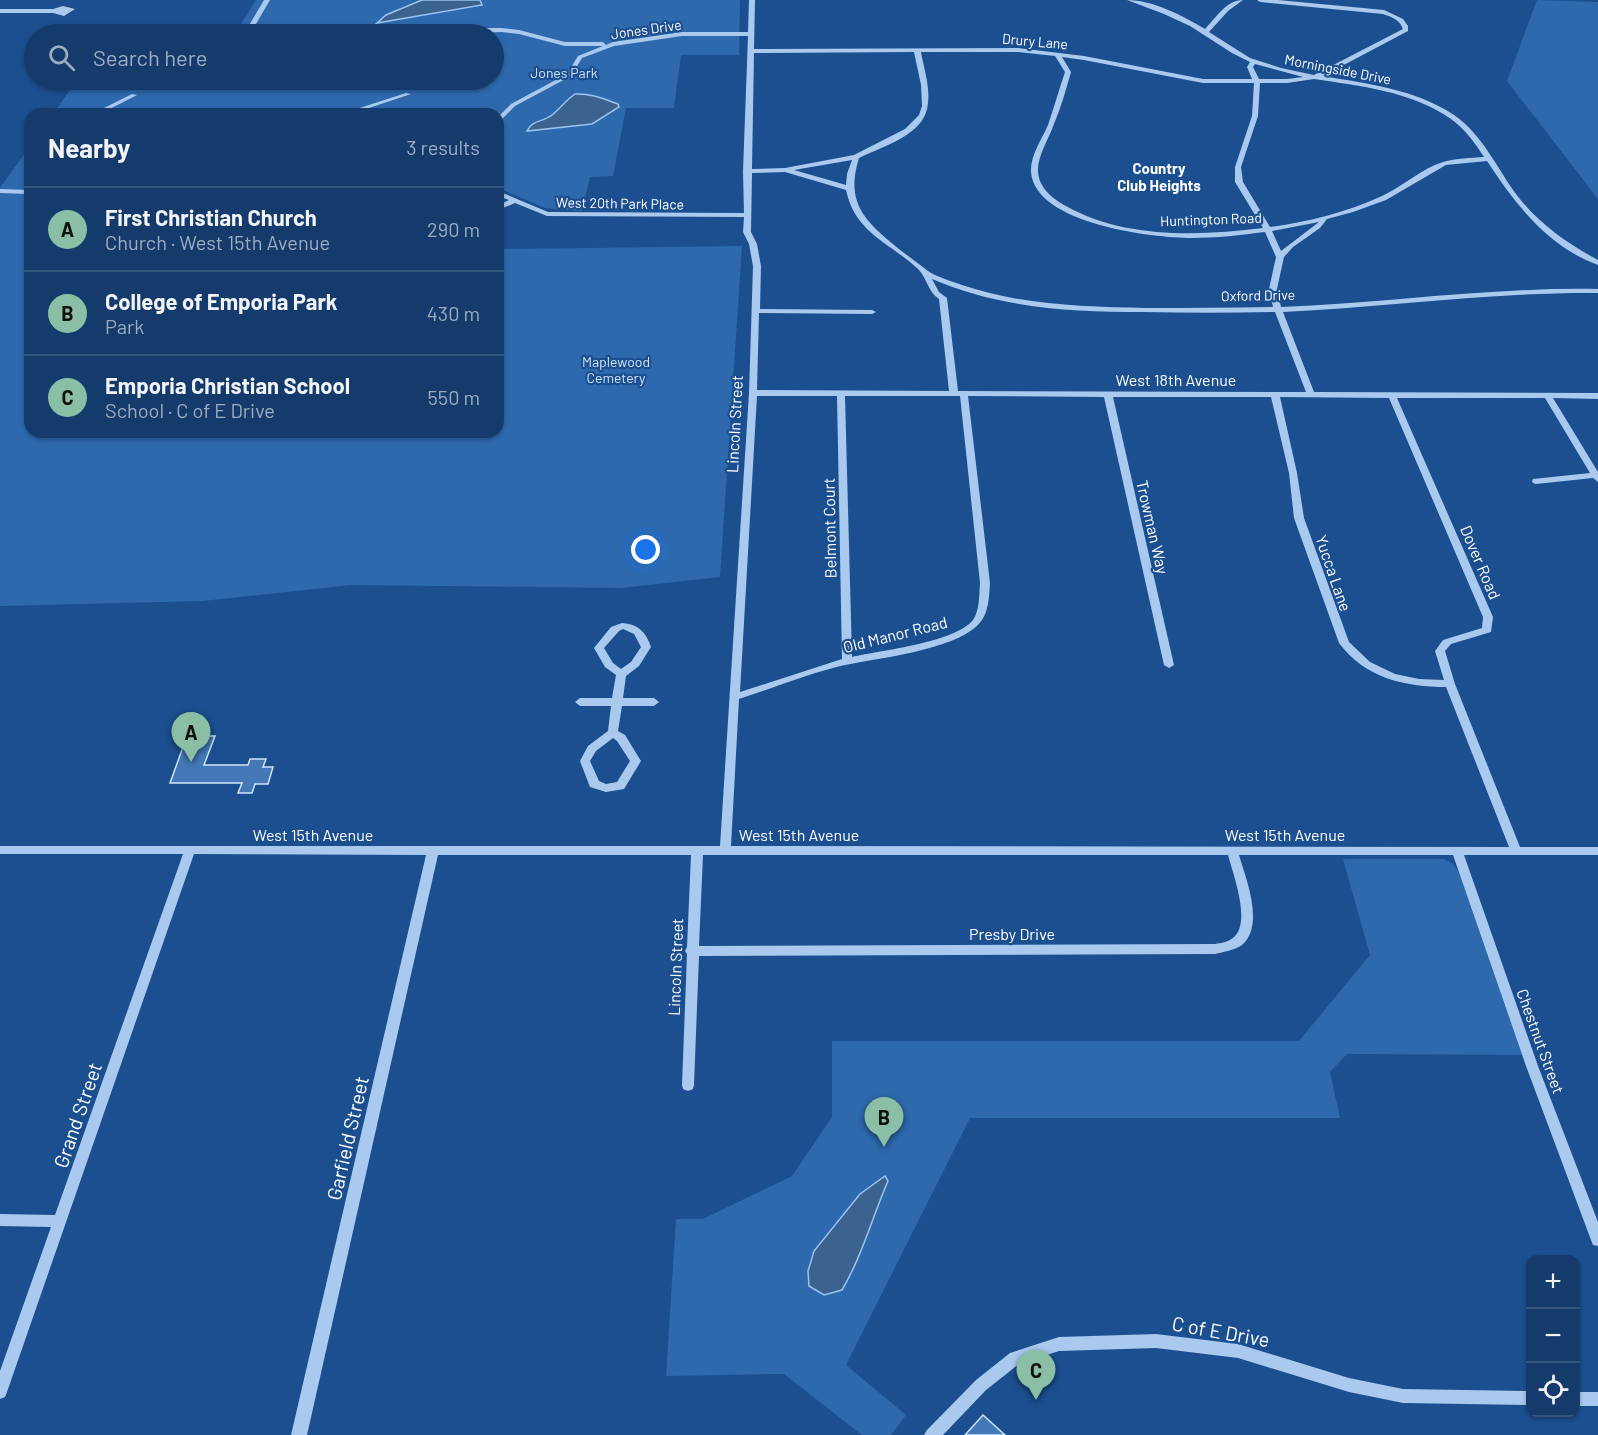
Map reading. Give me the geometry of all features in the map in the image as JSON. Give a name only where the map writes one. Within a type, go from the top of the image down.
[{"type":"street","points":[[253,24],[267,0]]},
{"type":"street","name":"Lincoln Street","points":[[725,850],[753,393],[757,266],[753,244],[747,232],[752,0]]},
{"type":"street","name":"Morningside Drive","points":[[1130,0],[1163,11],[1205,32],[1236,54],[1253,62],[1313,77],[1384,88],[1417,98],[1450,116],[1464,126],[1476,140],[1521,206],[1538,224],[1598,263]]},
{"type":"street","points":[[1205,32],[1217,22],[1232,3],[1240,0]]},
{"type":"street","points":[[1260,0],[1384,12],[1395,15],[1405,26],[1406,30],[1393,38],[1313,77]]},
{"type":"street","points":[[0,11],[52,11]]},
{"type":"street","points":[[504,30],[565,44],[613,44]]},
{"type":"street","name":"Jones Drive","points":[[504,115],[513,105],[569,75],[580,57],[613,44],[674,35],[752,34]]},
{"type":"street","points":[[565,44],[580,57]]},
{"type":"street","name":"Drury Lane","points":[[752,51],[987,49],[1084,58],[1193,80],[1257,82],[1313,77]]},
{"type":"street","points":[[747,171],[785,170],[856,157],[891,141],[909,129],[924,114],[926,104],[917,50]]},
{"type":"street","points":[[1057,54],[1068,72],[1074,64],[1084,58]]},
{"type":"street","points":[[1253,62],[1250,70],[1257,82],[1255,116],[1238,167],[1239,182],[1268,230],[1280,257]]},
{"type":"street","name":"Huntington Road","points":[[1068,72],[1046,139],[1036,158],[1035,177],[1050,199],[1091,220],[1143,232],[1176,235],[1268,230],[1323,219],[1383,198],[1439,165],[1487,159]]},
{"type":"street","points":[[363,108],[408,94]]},
{"type":"street","points":[[107,108],[134,95]]},
{"type":"street","points":[[856,157],[848,178],[848,188],[861,221],[924,272],[935,294],[943,298],[964,289]]},
{"type":"street","points":[[785,170],[848,188]]},
{"type":"street","points":[[0,192],[24,192]]},
{"type":"street","name":"West 20th Park Place","points":[[504,195],[548,214],[747,215]]},
{"type":"street","points":[[504,205],[515,200]]},
{"type":"street","points":[[1311,395],[1277,309],[1273,289],[1280,257],[1294,241],[1320,227],[1323,219]]},
{"type":"street","name":"Oxford Drive","points":[[924,272],[964,289],[1035,306],[1077,309],[1277,309],[1331,307],[1507,292],[1598,291]]},
{"type":"street","name":"Old Manor Road","points":[[735,697],[847,662],[928,644],[962,632],[975,623],[982,609],[985,583],[959,394],[943,298]]},
{"type":"street","points":[[755,311],[872,312]]},
{"type":"street","name":"West 18th Avenue","points":[[753,393],[1598,396]]},
{"type":"street","name":"Belmont Court","points":[[841,393],[847,662]]},
{"type":"street","name":"Trowman Way","points":[[1108,394],[1169,665]]},
{"type":"street","name":"Yucca Lane","points":[[1275,395],[1293,473],[1299,518],[1344,643],[1355,656],[1376,671],[1398,680],[1450,684]]},
{"type":"street","name":"Dover Road","points":[[1392,395],[1488,616],[1486,630],[1447,642],[1440,651],[1450,684],[1516,851]]},
{"type":"street","points":[[1536,482],[1597,477],[1547,396]]},
{"type":"street","points":[[614,733],[621,674],[635,664],[646,647],[644,640],[631,626],[615,628],[599,648],[609,665],[621,674]]},
{"type":"street","points":[[580,702],[654,702]]},
{"type":"street","points":[[614,733],[621,738],[636,761],[620,786],[606,788],[594,784],[585,762],[586,756],[604,737],[614,733]]},
{"type":"street","name":"West 15th Avenue","points":[[0,850],[1598,851]]},
{"type":"street","name":"Garfield Street","points":[[299,1435],[433,850]]},
{"type":"street","name":"Lincoln Street","points":[[688,1085],[696,850]]},
{"type":"street","name":"Grand Street","points":[[0,1392],[190,851]]},
{"type":"street","name":"Presby Drive","points":[[691,951],[1215,949],[1238,941],[1247,925],[1247,906],[1232,851]]},
{"type":"street","name":"Chestnut Street","points":[[1457,851],[1532,1066],[1598,1240]]},
{"type":"street","points":[[0,1220],[60,1221]]},
{"type":"street","name":"C of E Drive","points":[[932,1435],[981,1385],[1015,1358],[1059,1344],[1156,1341],[1238,1351],[1349,1385],[1403,1396],[1526,1398]]},
{"type":"street","points":[[1580,1399],[1598,1399]]},
{"type":"green space","name":"Jones Park","points":[[256,0],[740,0],[739,55],[681,55],[674,108],[626,108],[613,176],[590,177],[582,211],[545,208],[504,191],[504,108],[57,108],[70,90],[504,90],[504,24],[241,24]]},
{"type":"green space","points":[[1537,0],[1598,2],[1598,199],[1507,81]]},
{"type":"green space","name":"Maplewood Cemetery","points":[[24,154],[24,438],[504,438],[504,249],[742,246],[720,577],[621,588],[351,585],[203,601],[0,606],[0,188]]},
{"type":"green space","points":[[1343,859],[1444,859],[1453,864],[1459,873],[1522,1055],[1347,1054],[1330,1072],[1340,1118],[970,1118],[846,1365],[906,1415],[891,1435],[862,1435],[784,1374],[666,1376],[676,1219],[703,1219],[792,1176],[832,1117],[832,1041],[1299,1041],[1370,955]]},
{"type":"shaded area","points":[[422,0],[480,0],[482,5],[377,23],[386,15]]},
{"type":"shaded area","points":[[575,94],[597,97],[618,104],[619,107],[592,124],[527,131],[535,123],[552,115]]},
{"type":"shaded area","points":[[885,1176],[888,1181],[849,1277],[842,1290],[824,1295],[809,1286],[808,1271],[814,1251],[860,1194]]},
{"type":"building","points":[[187,736],[215,736],[204,765],[248,765],[250,759],[266,759],[263,767],[273,767],[268,784],[255,784],[252,793],[238,793],[242,783],[170,783]]},
{"type":"building","points":[[983,1415],[1005,1435],[965,1435]]},
{"type":"place","name":"First Christian Church","points":[[191,762]]},
{"type":"place","name":"College of Emporia Park","points":[[884,1147]]},
{"type":"place","name":"Emporia Christian School","points":[[1036,1400]]},
{"type":"district","name":"Country Club Heights","points":[[1159,176]]}]
